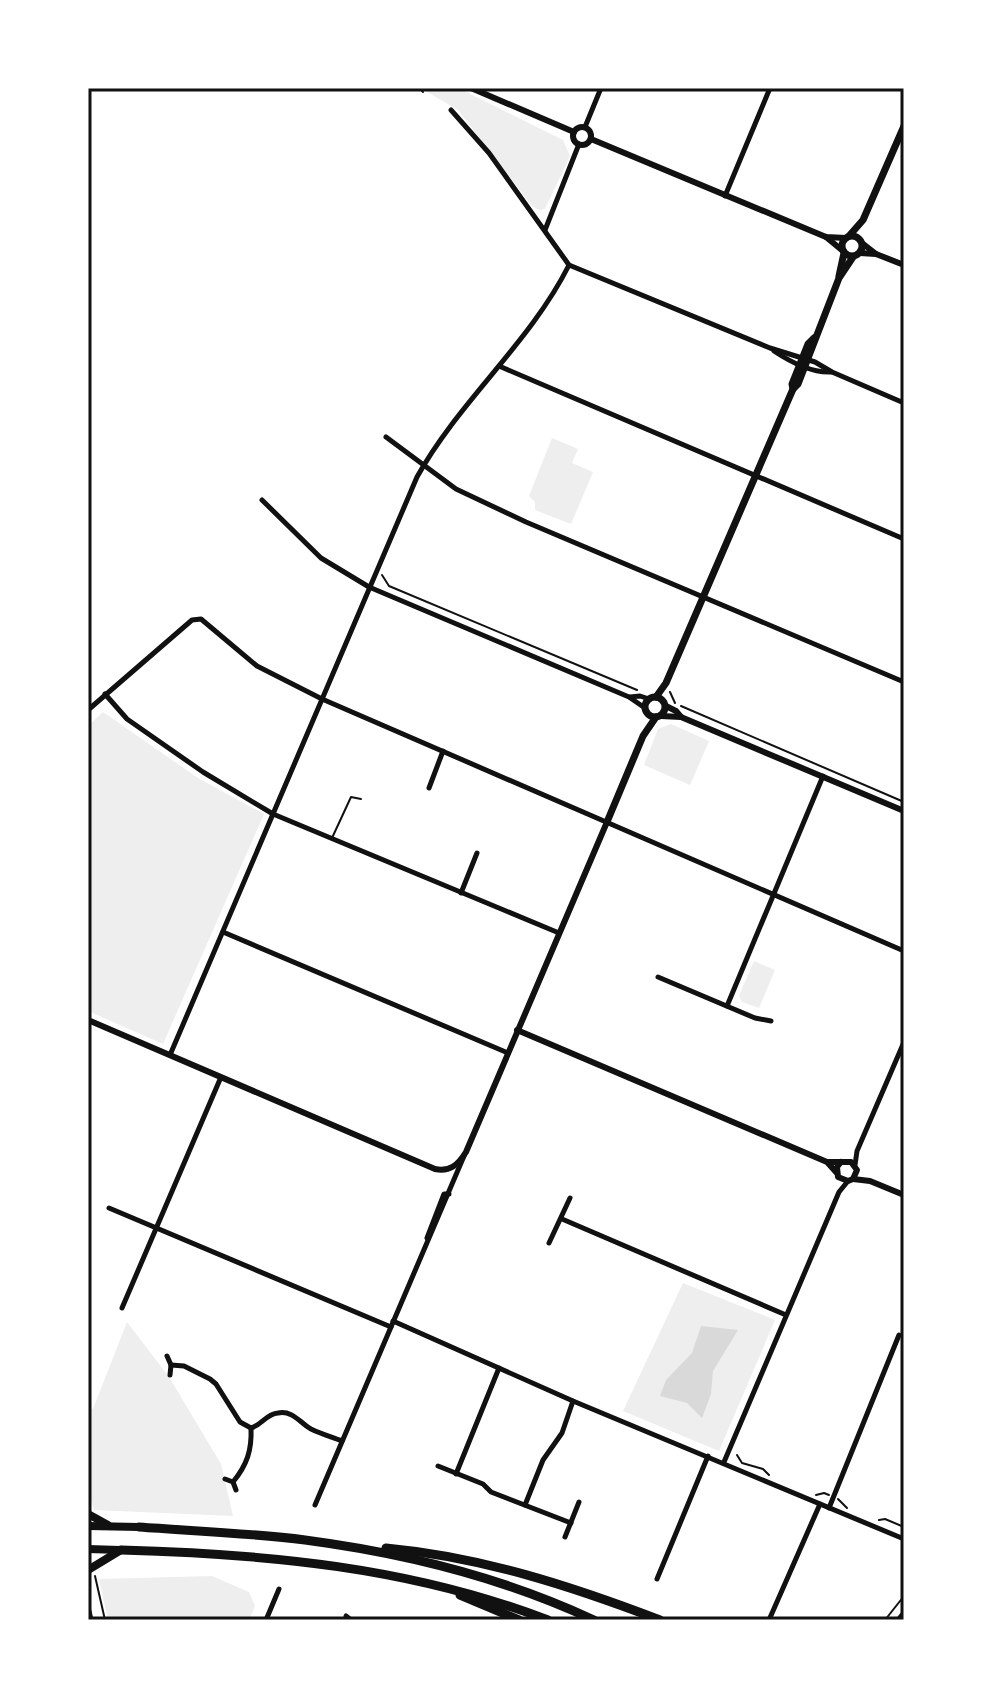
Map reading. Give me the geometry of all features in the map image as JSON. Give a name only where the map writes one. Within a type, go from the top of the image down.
[{"type":"highway","points":[[88,1514],[110,1527]]},
{"type":"highway","points":[[88,1526],[303,1540],[453,1556],[549,1580],[660,1620]]},
{"type":"highway","points":[[303,1540],[426,1561],[501,1583],[594,1620]]},
{"type":"highway","points":[[88,1549],[251,1557],[387,1573],[475,1594],[548,1620]]},
{"type":"highway","points":[[90,1568],[121,1550]]},
{"type":"highway","points":[[422,1580],[519,1620]]},
{"type":"highway","points":[[900,1620],[904,1615]]},
{"type":"main road","points":[[643,736],[646,711],[652,698],[666,683],[793,389],[792,384],[804,362],[808,344],[814,338],[839,278],[856,255],[863,220],[904,127]]},
{"type":"main road","points":[[839,278],[842,244],[863,220]]},
{"type":"main road","points":[[847,237],[861,241]]},
{"type":"main road","points":[[843,252],[856,255]]},
{"type":"main road","points":[[607,822],[643,736],[665,705],[666,683]]},
{"type":"main road","points":[[652,698],[665,705]]},
{"type":"main road","points":[[646,711],[658,717]]},
{"type":"main road","points":[[88,1611],[90,1620]]},
{"type":"street","points":[[471,88],[574,132]]},
{"type":"street","points":[[585,127],[601,88]]},
{"type":"street","points":[[725,196],[770,88]]},
{"type":"street","points":[[451,110],[489,153],[569,265],[904,403]]},
{"type":"street","points":[[579,127],[585,127],[591,132],[591,139],[579,144],[574,139],[574,132],[579,127]]},
{"type":"street","points":[[591,139],[826,237],[843,252]]},
{"type":"street","points":[[544,231],[579,144]]},
{"type":"street","points":[[826,237],[847,237]]},
{"type":"street","points":[[861,241],[876,254],[904,265]]},
{"type":"street","points":[[856,255],[876,254]]},
{"type":"street","points":[[170,1055],[423,465],[499,366],[569,265]]},
{"type":"street","points":[[499,366],[904,539]]},
{"type":"street","points":[[386,437],[456,489],[526,522],[904,682]]},
{"type":"street","points":[[262,500],[321,558],[369,587],[629,697],[646,711]]},
{"type":"street","points":[[88,710],[192,620],[201,619],[257,666],[322,699],[904,951]]},
{"type":"street","points":[[105,694],[127,719],[203,772],[273,814],[559,933]]},
{"type":"street","points":[[629,697],[652,698]]},
{"type":"street","points":[[665,705],[681,717]]},
{"type":"street","points":[[658,717],[681,717],[904,811]]},
{"type":"street","points":[[429,788],[443,751]]},
{"type":"street","points":[[727,1006],[823,776]]},
{"type":"street","points":[[315,1505],[607,822]]},
{"type":"street","points":[[461,893],[477,853]]},
{"type":"street","points":[[223,932],[508,1053]]},
{"type":"street","points":[[658,977],[771,1021]]},
{"type":"street","points":[[88,1020],[435,1169],[445,1170],[456,1166],[466,1152]]},
{"type":"street","points":[[517,1030],[827,1162],[843,1162],[856,1167],[870,1181]]},
{"type":"street","points":[[724,1462],[839,1192],[856,1167],[857,1151],[904,1042]]},
{"type":"street","points":[[122,1308],[221,1077]]},
{"type":"street","points":[[839,1192],[837,1174],[843,1162],[857,1151]]},
{"type":"street","points":[[827,1162],[837,1174],[850,1180],[870,1181],[904,1195]]},
{"type":"street","points":[[549,1243],[570,1198]]},
{"type":"street","points":[[109,1208],[904,1539]]},
{"type":"street","points":[[562,1219],[786,1315]]},
{"type":"street","points":[[829,1508],[899,1335]]},
{"type":"street","points":[[167,1356],[171,1365],[170,1375]]},
{"type":"street","points":[[171,1365],[184,1366],[210,1379],[240,1422],[251,1428],[258,1426],[267,1416],[280,1412],[293,1415],[309,1429],[342,1441]]},
{"type":"street","points":[[456,1474],[499,1368]]},
{"type":"street","points":[[525,1505],[543,1460],[562,1433],[573,1401]]},
{"type":"street","points":[[233,1482],[242,1472],[252,1448],[251,1428]]},
{"type":"street","points":[[657,1579],[708,1456]]},
{"type":"street","points":[[438,1466],[571,1523]]},
{"type":"street","points":[[225,1479],[233,1482],[236,1490]]},
{"type":"street","points":[[565,1537],[579,1502]]},
{"type":"street","points":[[769,1620],[820,1504]]},
{"type":"street","points":[[266,1620],[279,1589]]},
{"type":"lane","points":[[346,793],[361,799]]},
{"type":"lane","points":[[332,838],[351,797]]},
{"type":"path","points":[[419,88],[423,92]]},
{"type":"path","points":[[376,571],[389,586],[641,691]]},
{"type":"path","points":[[672,693],[679,705],[904,802]]},
{"type":"path","points":[[737,1455],[742,1463],[763,1469],[780,1480]]},
{"type":"path","points":[[816,1495],[824,1493],[840,1499],[845,1508],[856,1512]]},
{"type":"path","points":[[877,1521],[885,1519],[904,1527]]},
{"type":"path","points":[[90,1568],[95,1572],[105,1620]]},
{"type":"path","points":[[885,1620],[904,1596]]},
{"type":"shaded area","points":[[458,88],[563,140],[570,156],[545,209],[532,206],[458,110],[424,90]]},
{"type":"shaded area","points":[[552,438],[578,449],[572,463],[593,472],[571,524],[535,510],[535,502],[529,496]]},
{"type":"shaded area","points":[[103,712],[198,778],[264,814],[163,1044],[88,1011],[88,726]]},
{"type":"shaded area","points":[[671,724],[709,741],[690,785],[644,765],[658,729]]},
{"type":"shaded area","points":[[754,961],[775,970],[759,1008],[742,1002],[739,996]]},
{"type":"shaded area","points":[[683,1283],[775,1320],[719,1451],[623,1411]]},
{"type":"shaded area","points":[[127,1322],[169,1377],[221,1464],[233,1516],[94,1510],[88,1491],[88,1408],[93,1409]]},
{"type":"shaded area","points":[[701,1326],[738,1330],[713,1371],[711,1394],[702,1418],[687,1403],[660,1396],[666,1380],[692,1353]]},
{"type":"shaded area","points":[[212,1576],[249,1592],[255,1606],[249,1620],[108,1620],[99,1579]]}]
